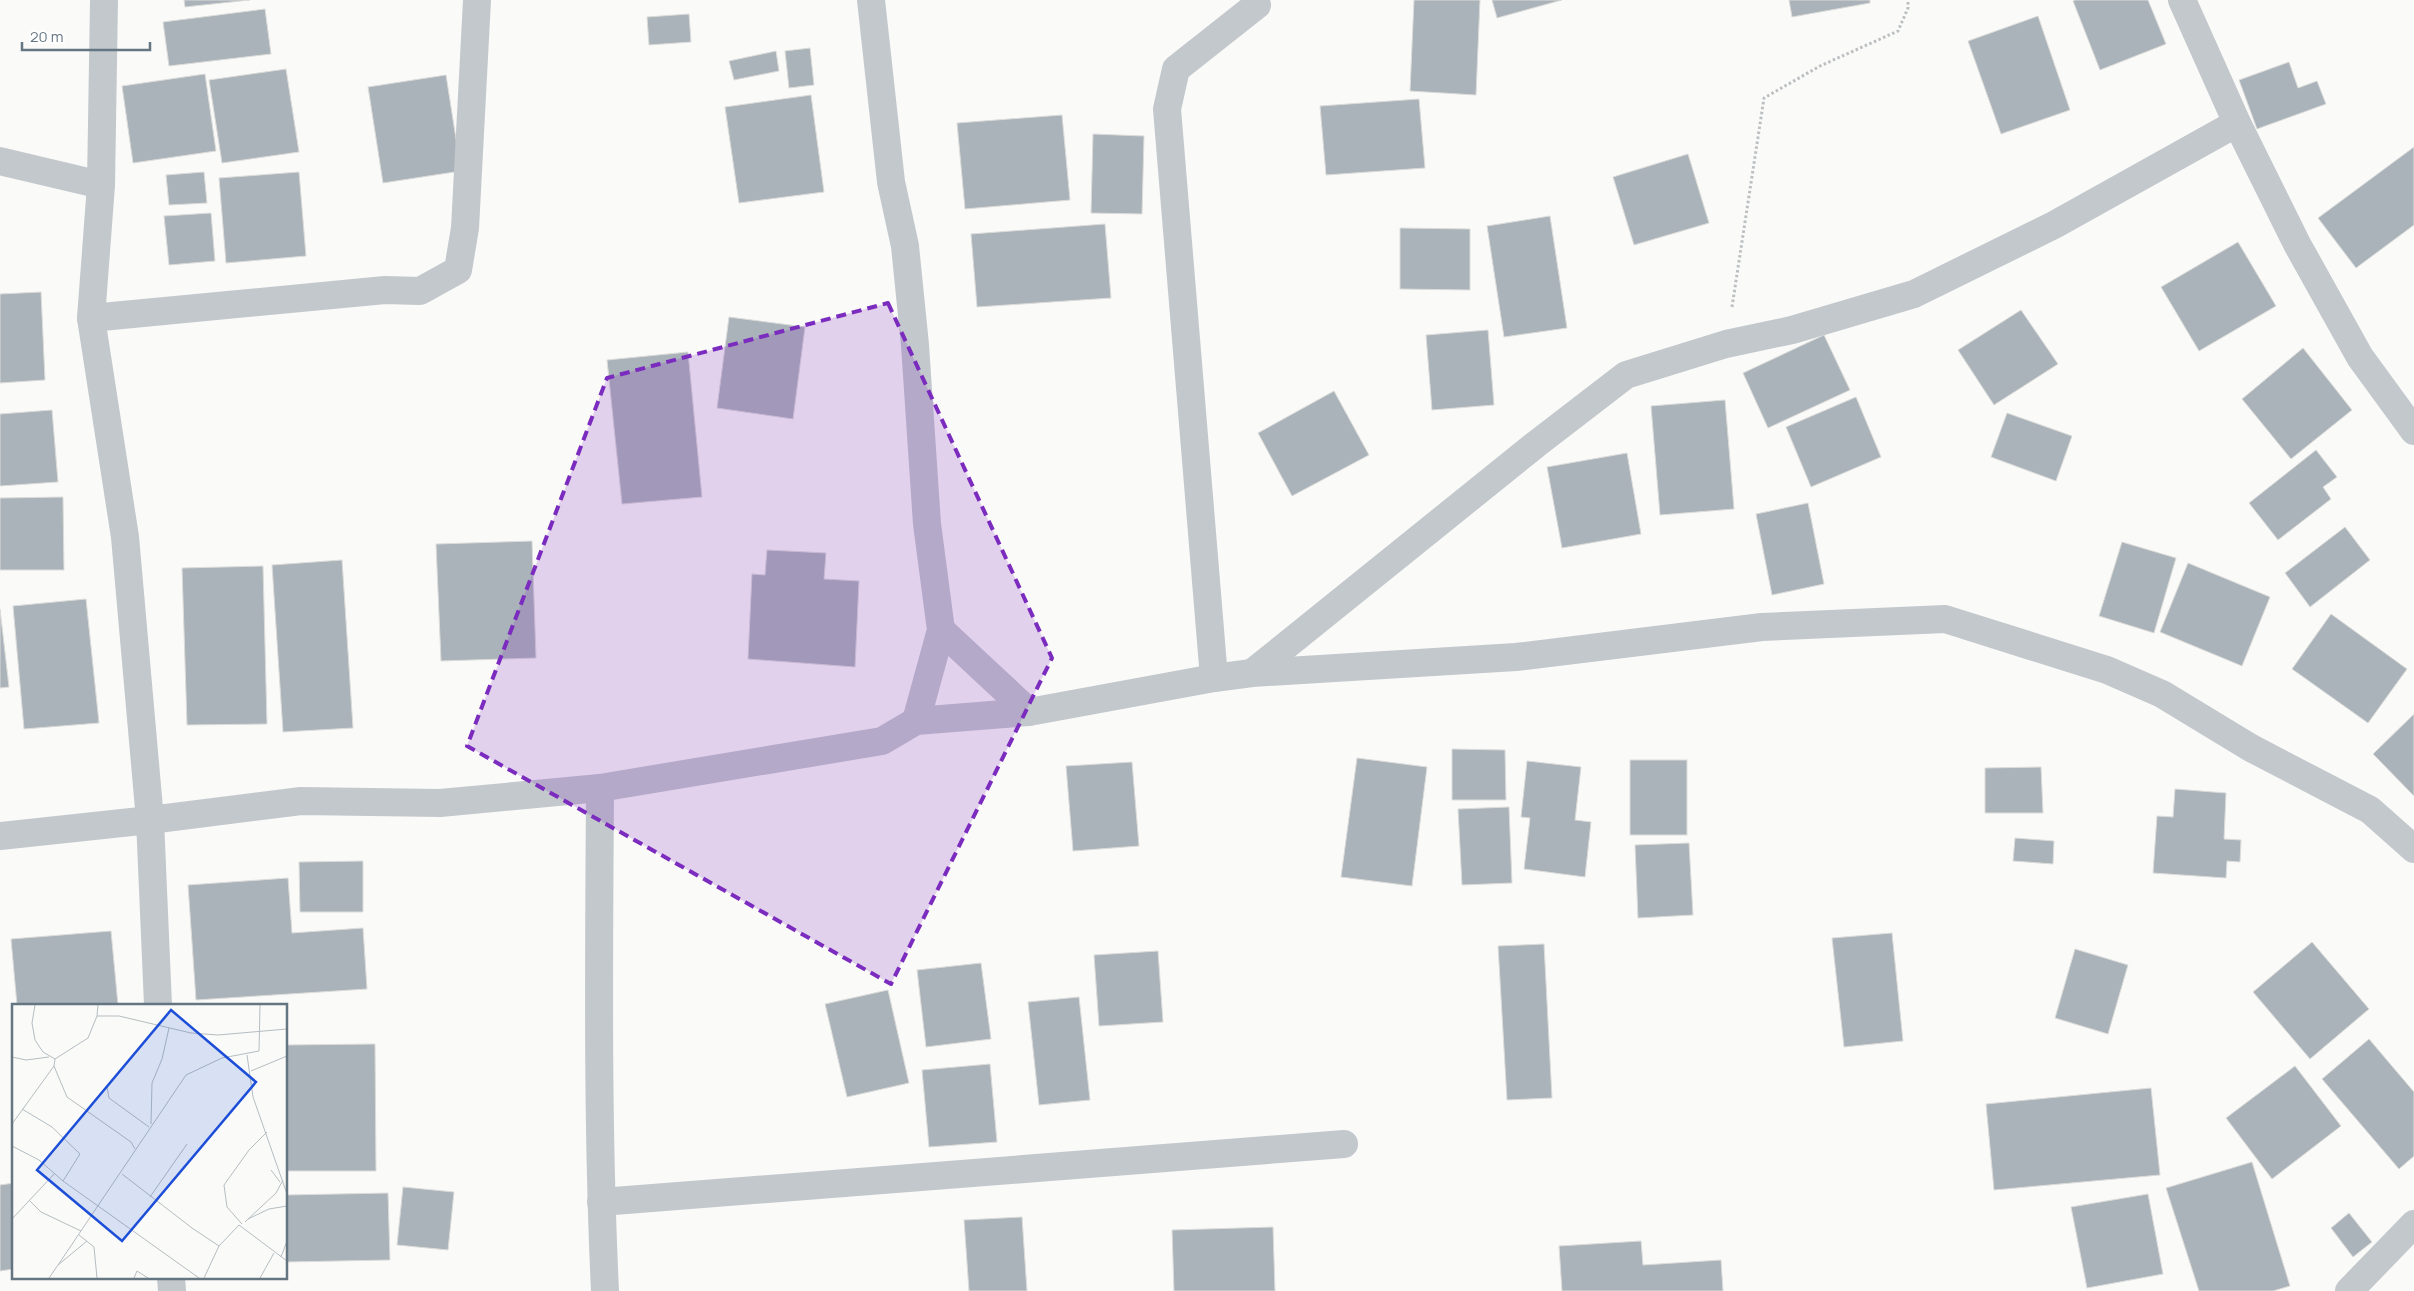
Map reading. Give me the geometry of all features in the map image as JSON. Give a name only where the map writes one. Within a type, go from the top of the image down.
[{"type":"street","points":[[104,0],[101,186],[91,318],[126,538],[150,820],[158,1004]]},
{"type":"street","points":[[91,318],[385,290],[420,291],[458,270],[465,228],[477,0]]},
{"type":"street","points":[[871,0],[891,182],[906,256],[915,345],[927,524],[942,630],[916,721]]},
{"type":"street","points":[[2182,0],[2237,123],[2298,244],[2360,357],[2414,431]]},
{"type":"street","points":[[1214,678],[1167,109],[1176,69],[1257,5]]},
{"type":"street","points":[[1252,673],[1527,451],[1626,375],[1726,344],[1792,330],[1914,294],[2054,225],[2237,123]]},
{"type":"street","points":[[0,161],[101,186]]},
{"type":"street","points":[[0,836],[300,801],[440,803],[600,788],[882,741],[916,721],[1029,712],[1214,678],[1252,673],[1516,657],[1762,627],[1945,619],[2106,670],[2162,694],[2251,748],[2370,810],[2414,849]]},
{"type":"street","points":[[942,630],[1029,712]]},
{"type":"street","points":[[600,788],[598,1035],[601,1202],[605,1291]]},
{"type":"street","points":[[601,1202],[1344,1144]]},
{"type":"street","points":[[2349,1291],[2414,1224]]},
{"type":"street","points":[[171,1278],[172,1291]]},
{"type":"path","points":[[1726,344],[1764,98],[1820,66],[1898,31],[1908,8],[1908,0]]},
{"type":"highlighted area","points":[[888,303],[1052,658],[891,984],[467,746],[607,378]]},
{"type":"building","points":[[184,0],[250,0],[185,7]]},
{"type":"building","points":[[1414,0],[1480,0],[1476,95],[1410,91]]},
{"type":"building","points":[[1492,0],[1562,0],[1497,18]]},
{"type":"building","points":[[1789,0],[1870,0],[1870,3],[1792,17]]},
{"type":"building","points":[[2148,0],[2166,44],[2100,70],[2073,1]]},
{"type":"building","points":[[265,9],[271,54],[169,66],[163,22]]},
{"type":"building","points":[[689,14],[691,42],[649,45],[647,17]]},
{"type":"building","points":[[2038,16],[2070,110],[2001,134],[1968,41]]},
{"type":"building","points":[[810,48],[814,85],[789,88],[785,51]]},
{"type":"building","points":[[776,51],[779,71],[734,80],[729,61]]},
{"type":"building","points":[[2289,62],[2298,88],[2317,81],[2326,104],[2257,129],[2239,80]]},
{"type":"building","points":[[286,69],[299,152],[222,163],[209,80]]},
{"type":"building","points":[[205,74],[216,151],[133,163],[122,86]]},
{"type":"building","points":[[446,75],[461,171],[383,183],[368,87]]},
{"type":"building","points":[[811,95],[824,192],[739,203],[725,107]]},
{"type":"building","points":[[1419,99],[1425,168],[1326,175],[1320,106]]},
{"type":"building","points":[[1062,115],[1070,200],[965,209],[957,123]]},
{"type":"building","points":[[1093,134],[1144,136],[1142,214],[1091,213]]},
{"type":"building","points":[[2414,147],[2414,225],[2356,268],[2318,218]]},
{"type":"building","points":[[1688,154],[1709,223],[1634,245],[1613,177]]},
{"type":"building","points":[[204,172],[207,203],[169,205],[166,175]]},
{"type":"building","points":[[299,172],[306,256],[226,263],[219,178]]},
{"type":"building","points":[[211,213],[215,261],[169,265],[164,216]]},
{"type":"building","points":[[1550,216],[1567,328],[1504,337],[1487,226]]},
{"type":"building","points":[[1105,224],[1111,298],[977,307],[971,234]]},
{"type":"building","points":[[1400,228],[1470,229],[1470,290],[1400,289]]},
{"type":"building","points":[[2238,242],[2276,306],[2199,351],[2161,287]]},
{"type":"building","points":[[41,292],[45,380],[0,383],[0,294]]},
{"type":"building","points":[[2021,310],[2058,364],[1994,405],[1958,350]]},
{"type":"building","points":[[729,317],[805,327],[793,419],[717,408]]},
{"type":"building","points":[[1488,330],[1494,405],[1432,410],[1426,335]]},
{"type":"building","points":[[1824,335],[1850,390],[1768,428],[1743,373]]},
{"type":"building","points":[[2303,348],[2352,410],[2291,459],[2242,399]]},
{"type":"building","points":[[688,352],[702,497],[622,504],[607,360]]},
{"type":"building","points":[[1334,391],[1369,455],[1292,496],[1258,433]]},
{"type":"building","points":[[1856,397],[1881,457],[1811,487],[1786,427]]},
{"type":"building","points":[[1725,400],[1734,509],[1660,515],[1651,406]]},
{"type":"building","points":[[52,410],[58,482],[0,486],[0,414]]},
{"type":"building","points":[[2007,413],[2072,436],[2056,481],[1991,457]]},
{"type":"building","points":[[2316,450],[2337,477],[2323,487],[2331,499],[2278,540],[2249,503]]},
{"type":"building","points":[[1627,453],[1641,534],[1562,548],[1547,467]]},
{"type":"building","points":[[63,497],[64,570],[0,570],[0,498]]},
{"type":"building","points":[[1808,503],[1824,584],[1772,595],[1756,514]]},
{"type":"building","points":[[2345,527],[2370,560],[2310,607],[2285,573]]},
{"type":"building","points":[[532,541],[536,658],[441,661],[436,544]]},
{"type":"building","points":[[2122,542],[2176,558],[2154,633],[2099,616]]},
{"type":"building","points":[[767,550],[826,553],[824,579],[859,581],[855,667],[748,659],[752,574],[765,575]]},
{"type":"building","points":[[342,560],[353,728],[283,732],[272,565]]},
{"type":"building","points":[[2188,563],[2270,597],[2242,666],[2160,632]]},
{"type":"building","points":[[263,566],[267,724],[187,725],[182,568]]},
{"type":"building","points":[[86,599],[99,723],[24,729],[13,606]]},
{"type":"building","points":[[0,609],[9,687],[0,688]]},
{"type":"building","points":[[2331,614],[2407,669],[2368,723],[2292,669]]},
{"type":"building","points":[[2414,714],[2414,796],[2373,754]]},
{"type":"building","points":[[1452,749],[1505,750],[1506,800],[1452,800]]},
{"type":"building","points":[[1357,758],[1427,767],[1412,886],[1341,877]]},
{"type":"building","points":[[1630,760],[1687,760],[1687,835],[1630,835]]},
{"type":"building","points":[[1527,761],[1581,767],[1575,820],[1591,822],[1585,877],[1524,869],[1530,818],[1521,817]]},
{"type":"building","points":[[1132,762],[1139,846],[1073,851],[1066,766]]},
{"type":"building","points":[[2041,767],[2043,813],[1985,813],[1985,768]]},
{"type":"building","points":[[2175,789],[2226,793],[2224,839],[2241,840],[2240,862],[2227,861],[2226,878],[2153,873],[2157,816],[2173,817]]},
{"type":"building","points":[[1509,807],[1512,883],[1462,885],[1458,809]]},
{"type":"building","points":[[2015,838],[2054,841],[2053,864],[2013,861]]},
{"type":"building","points":[[1689,843],[1693,915],[1638,918],[1635,845]]},
{"type":"building","points":[[363,861],[363,912],[300,912],[299,862]]},
{"type":"building","points":[[288,878],[292,933],[363,928],[367,989],[196,1000],[188,885]]},
{"type":"building","points":[[111,931],[118,1004],[17,1004],[11,939]]},
{"type":"building","points":[[1892,933],[1903,1041],[1844,1047],[1832,938]]},
{"type":"building","points":[[2312,942],[2369,1009],[2310,1059],[2253,992]]},
{"type":"building","points":[[1544,944],[1552,1098],[1507,1100],[1498,946]]},
{"type":"building","points":[[2075,949],[2128,965],[2108,1034],[2055,1018]]},
{"type":"building","points":[[1158,951],[1163,1022],[1099,1026],[1094,955]]},
{"type":"building","points":[[981,963],[991,1039],[926,1047],[917,970]]},
{"type":"building","points":[[888,990],[909,1083],[847,1097],[825,1004]]},
{"type":"building","points":[[1079,997],[1090,1100],[1039,1105],[1028,1002]]},
{"type":"building","points":[[2369,1039],[2414,1092],[2414,1156],[2399,1169],[2322,1079]]},
{"type":"building","points":[[375,1044],[376,1171],[288,1171],[288,1045]]},
{"type":"building","points":[[990,1064],[997,1142],[929,1147],[922,1070]]},
{"type":"building","points":[[2295,1066],[2341,1126],[2272,1179],[2226,1118]]},
{"type":"building","points":[[2151,1088],[2160,1175],[1994,1190],[1986,1104]]},
{"type":"building","points":[[2252,1162],[2290,1286],[2273,1291],[2199,1291],[2166,1188]]},
{"type":"building","points":[[12,1183],[12,1269],[0,1271],[0,1185]]},
{"type":"building","points":[[403,1187],[454,1192],[448,1250],[397,1245]]},
{"type":"building","points":[[388,1193],[390,1260],[288,1262],[288,1195]]},
{"type":"building","points":[[2148,1194],[2163,1274],[2087,1288],[2071,1207]]},
{"type":"building","points":[[2349,1213],[2372,1242],[2353,1257],[2331,1228]]},
{"type":"building","points":[[1022,1217],[1027,1291],[969,1291],[964,1220]]},
{"type":"building","points":[[1273,1227],[1275,1291],[1174,1291],[1172,1230]]},
{"type":"building","points":[[1641,1241],[1643,1265],[1721,1260],[1723,1291],[1562,1291],[1559,1246]]}]
